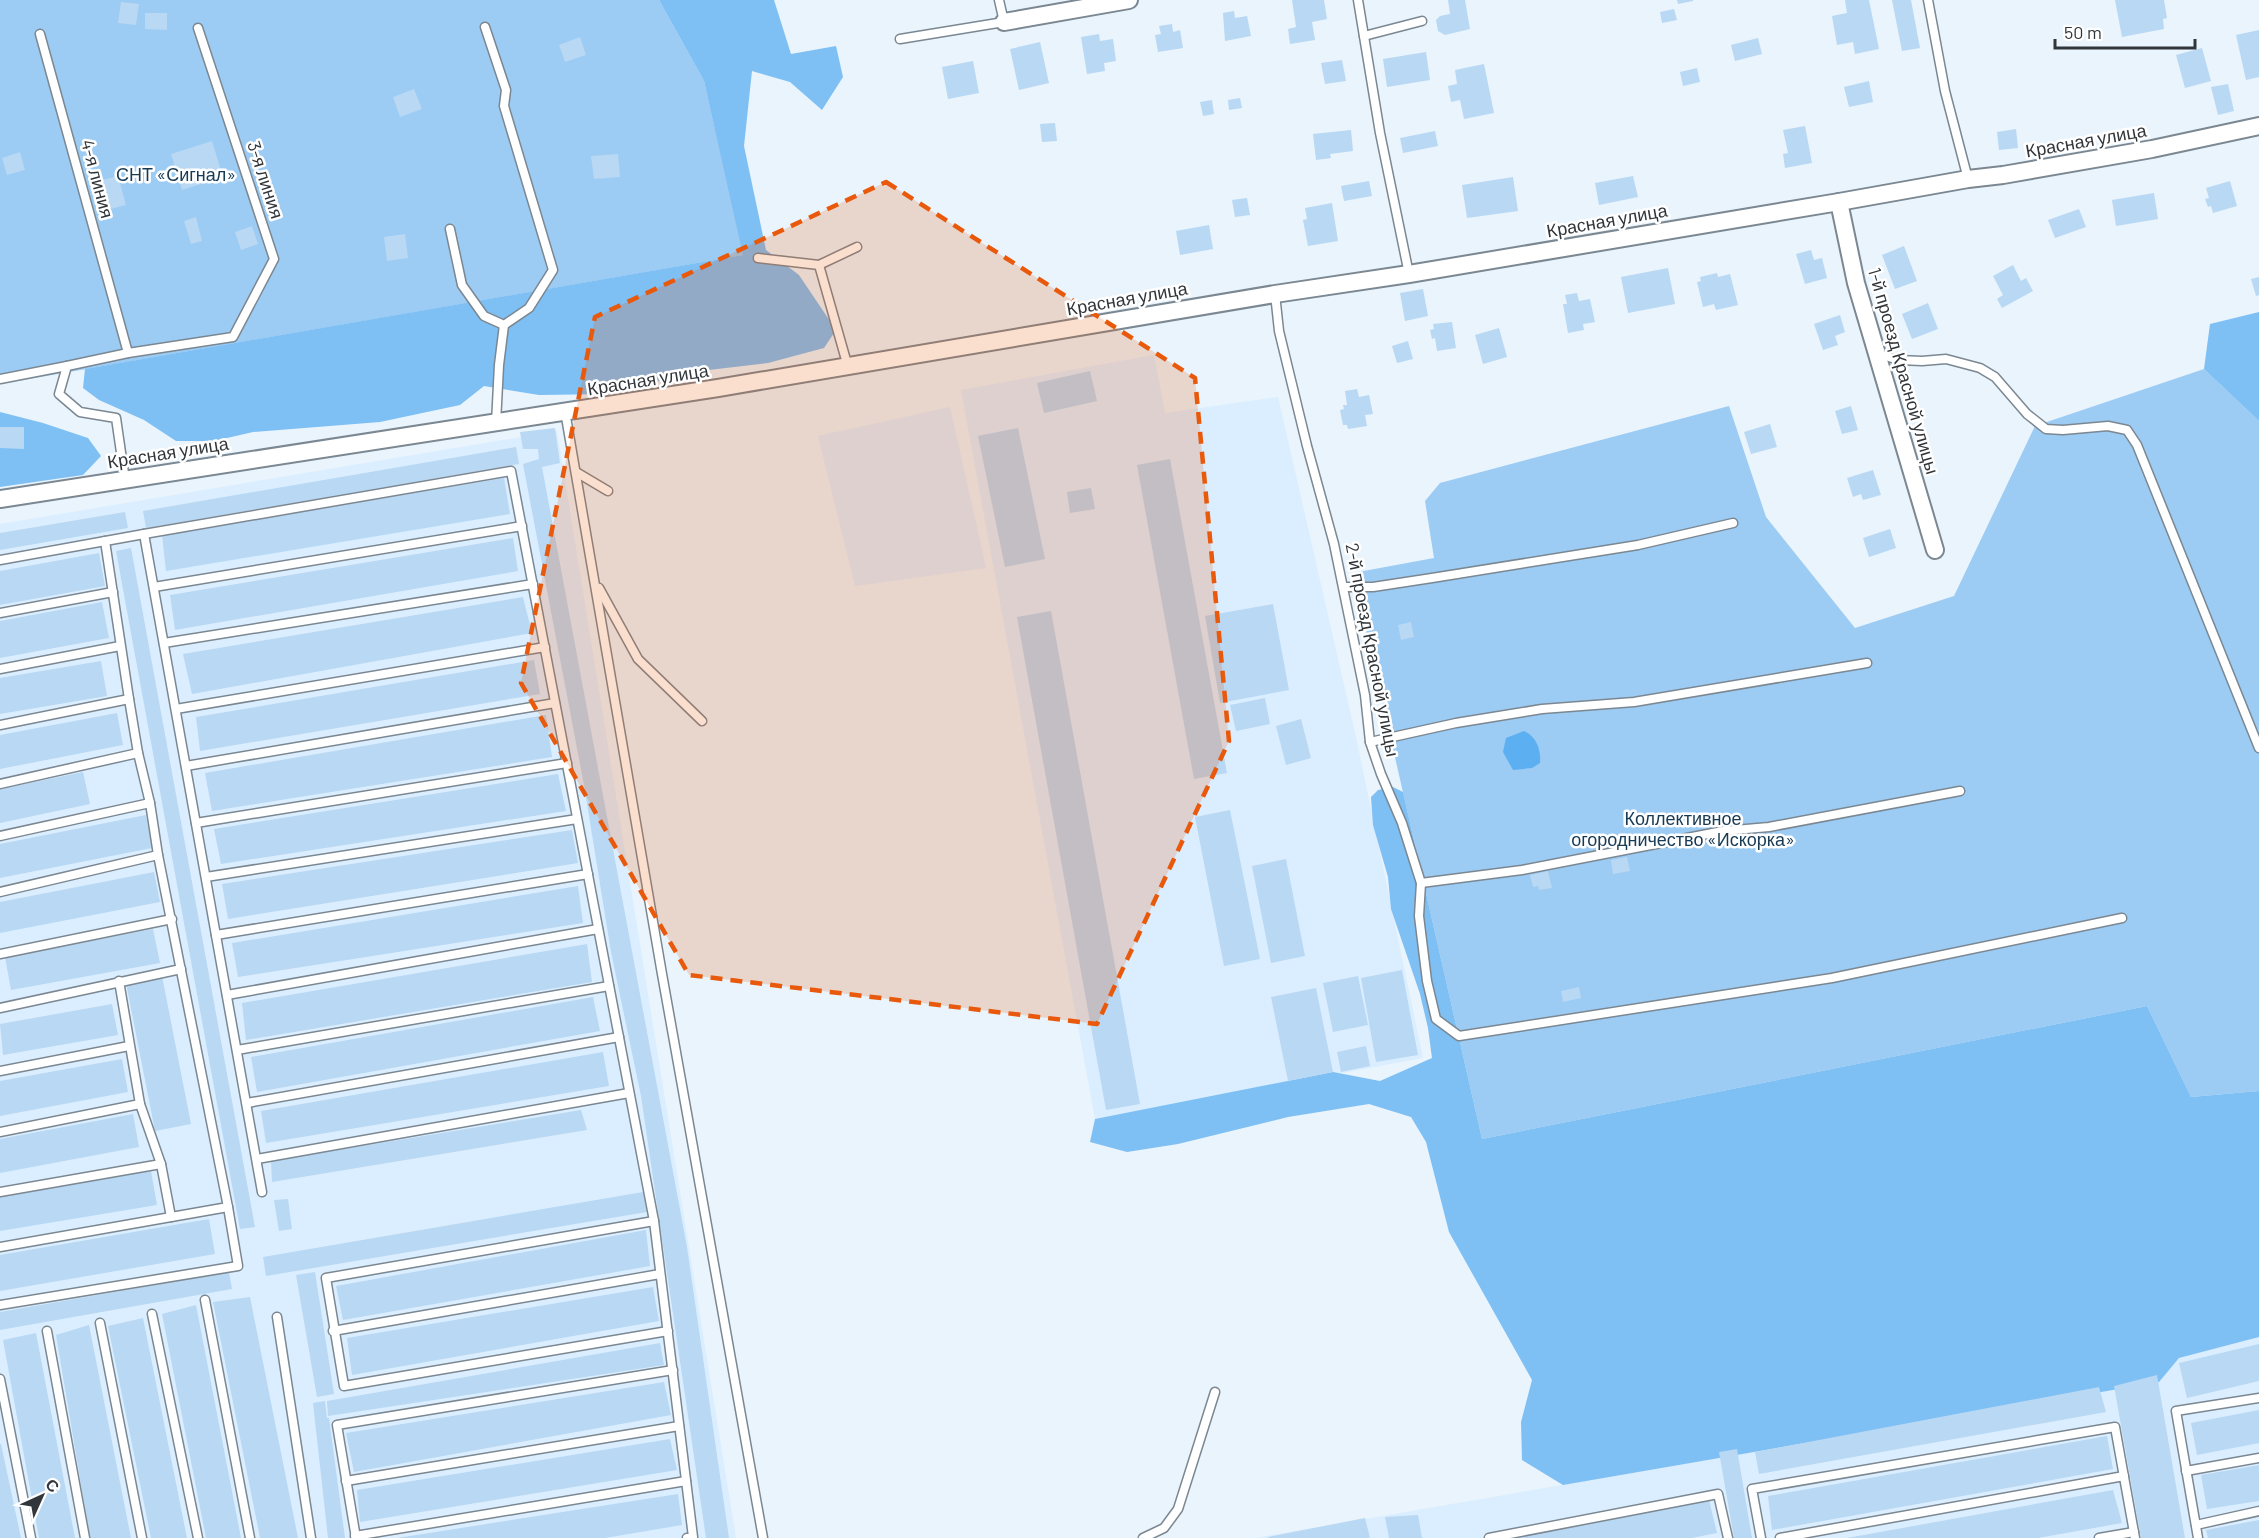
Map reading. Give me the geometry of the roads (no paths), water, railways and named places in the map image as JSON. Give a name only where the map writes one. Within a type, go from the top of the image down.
[{"type":"street","points":[[1004,22],[1129,0]]},
{"type":"street","name":"Красная улица","points":[[0,500],[496,423],[566,415],[1275,294],[1409,274],[1968,179],[2003,175],[2141,151],[2259,126]]},
{"type":"street","name":"1-й проезд Красной улицы","points":[[1839,202],[1856,283],[1935,550]]},
{"type":"lane","points":[[900,39],[1004,22],[999,0]]},
{"type":"lane","points":[[1358,0],[1380,132],[1409,274]]},
{"type":"lane","points":[[1928,0],[1945,91],[1968,179]]},
{"type":"lane","points":[[1364,36],[1422,21]]},
{"type":"lane","points":[[485,27],[506,90],[504,106],[554,270],[529,308],[504,325]]},
{"type":"lane","name":"3-я линия","points":[[128,353],[233,337],[274,259],[198,28]]},
{"type":"lane","name":"4-я линия","points":[[40,34],[128,353]]},
{"type":"lane","points":[[450,229],[462,285],[484,316],[504,325]]},
{"type":"lane","points":[[758,258],[819,265],[857,247]]},
{"type":"lane","points":[[819,265],[848,367]]},
{"type":"lane","name":"2-й проезд Красной улицы","points":[[1275,294],[1279,331],[1344,587],[1365,695],[1370,742],[1402,823],[1421,883],[1419,916],[1427,981],[1436,1019],[1459,1036],[1832,978],[2122,918]]},
{"type":"lane","points":[[496,423],[504,325]]},
{"type":"lane","points":[[0,379],[128,353]]},
{"type":"lane","points":[[1878,354],[1899,360],[1946,359],[1980,368],[1995,377],[2027,414],[2046,429],[2063,430],[2108,426],[2127,430],[2137,445],[2259,748]]},
{"type":"lane","points":[[67,366],[59,394],[80,412],[116,418],[125,480]]},
{"type":"lane","points":[[566,415],[660,962],[763,1538]]},
{"type":"lane","points":[[0,560],[511,471],[654,1221],[693,1537],[687,1538]]},
{"type":"lane","points":[[576,472],[608,491]]},
{"type":"lane","points":[[1344,587],[1373,586],[1432,578],[1638,545],[1733,523]]},
{"type":"lane","points":[[154,587],[522,526]]},
{"type":"lane","points":[[144,534],[262,1192]]},
{"type":"lane","points":[[0,1305],[238,1266],[158,855],[150,803],[138,753],[105,540]]},
{"type":"lane","points":[[594,580],[638,659],[702,721]]},
{"type":"lane","points":[[164,643],[532,584]]},
{"type":"lane","points":[[0,613],[113,592]]},
{"type":"lane","points":[[0,669],[120,646]]},
{"type":"lane","points":[[176,709],[545,647]]},
{"type":"lane","points":[[1370,742],[1456,723],[1542,709],[1634,702],[1867,663]]},
{"type":"lane","points":[[0,725],[129,699]]},
{"type":"lane","points":[[186,766],[555,703]]},
{"type":"lane","points":[[0,784],[138,753]]},
{"type":"lane","points":[[196,823],[567,763]]},
{"type":"lane","points":[[1421,883],[1522,870],[1723,831],[1769,827],[1960,791]]},
{"type":"lane","points":[[0,836],[150,803]]},
{"type":"lane","points":[[206,878],[577,819]]},
{"type":"lane","points":[[0,892],[158,855]]},
{"type":"lane","points":[[216,935],[588,874]]},
{"type":"lane","points":[[0,954],[172,919]]},
{"type":"lane","points":[[227,995],[598,929]]},
{"type":"lane","points":[[0,1008],[181,969]]},
{"type":"lane","points":[[119,981],[140,1104],[161,1164],[171,1217]]},
{"type":"lane","points":[[237,1050],[609,986]]},
{"type":"lane","points":[[247,1103],[619,1037]]},
{"type":"lane","points":[[0,1071],[129,1046]]},
{"type":"lane","points":[[256,1159],[629,1093]]},
{"type":"lane","points":[[0,1132],[140,1104]]},
{"type":"lane","points":[[0,1192],[161,1164]]},
{"type":"lane","points":[[0,1246],[228,1207]]},
{"type":"lane","points":[[654,1221],[326,1278],[333,1331],[344,1386],[668,1332]]},
{"type":"lane","points":[[333,1331],[660,1274]]},
{"type":"lane","points":[[205,1300],[250,1538]]},
{"type":"lane","points":[[152,1314],[198,1538]]},
{"type":"lane","points":[[278,1317],[311,1538]]},
{"type":"lane","points":[[100,1323],[142,1538]]},
{"type":"lane","points":[[47,1331],[85,1538]]},
{"type":"lane","points":[[672,1370],[336,1425],[356,1537],[686,1481]]},
{"type":"lane","points":[[0,1379],[31,1538]]},
{"type":"lane","points":[[1143,1538],[1164,1528],[1178,1509],[1215,1392]]},
{"type":"lane","points":[[2198,1538],[2176,1411],[2259,1398]]},
{"type":"lane","points":[[346,1481],[680,1426]]},
{"type":"lane","points":[[1761,1538],[1752,1489],[2115,1427],[2134,1535],[2099,1538]]},
{"type":"lane","points":[[2186,1471],[2259,1458]]},
{"type":"lane","points":[[1780,1538],[2124,1476]]},
{"type":"lane","points":[[1490,1538],[1718,1494],[1728,1538]]},
{"type":"lane","points":[[2196,1525],[2259,1511]]},
{"type":"park label","name":"СНТ «Сигнал»","points":[[176,175]]},
{"type":"park label","name":"Коллективное огородничество «Искорка»","points":[[1683,829]]}]
